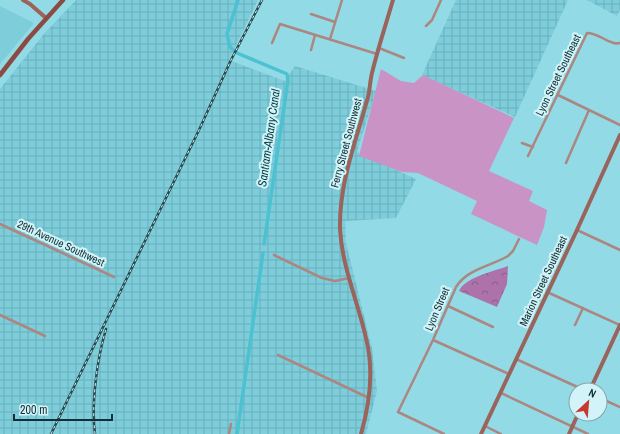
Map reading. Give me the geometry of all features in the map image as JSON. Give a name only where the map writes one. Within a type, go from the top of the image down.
[{"type":"main road","points":[[0,75],[28,39],[63,0]]},
{"type":"street","points":[[24,0],[46,18]]},
{"type":"street","points":[[330,39],[342,0]]},
{"type":"street","name":"Ferry Street Southwest","points":[[361,434],[369,398],[371,370],[366,339],[349,278],[340,230],[341,203],[344,181],[368,94],[376,54],[393,0]]},
{"type":"street","points":[[426,26],[432,20],[441,0]]},
{"type":"street","points":[[311,14],[335,22]]},
{"type":"street","points":[[272,44],[280,24],[376,54]]},
{"type":"street","name":"Lyon Street Southeast","points":[[528,156],[584,37],[588,33],[594,33],[614,43],[620,43]]},
{"type":"street","points":[[311,50],[315,34]]},
{"type":"street","points":[[378,47],[404,58]]},
{"type":"street","points":[[558,95],[620,125]]},
{"type":"street","points":[[566,163],[590,110]]},
{"type":"street","name":"Marion Street Southeast","points":[[481,434],[620,135]]},
{"type":"street","points":[[522,142],[533,147]]},
{"type":"street","name":"29th Avenue Southwest","points":[[0,224],[114,277]]},
{"type":"street","points":[[577,230],[620,250]]},
{"type":"street","name":"Lyon Street","points":[[444,434],[398,412],[460,280],[473,272],[500,261],[508,256],[519,239]]},
{"type":"street","points":[[274,255],[322,278],[335,281],[349,278]]},
{"type":"street","points":[[547,292],[620,325],[594,382]]},
{"type":"street","points":[[448,306],[493,327]]},
{"type":"street","points":[[575,325],[583,308]]},
{"type":"street","points":[[0,315],[45,336]]},
{"type":"street","points":[[433,340],[509,374]]},
{"type":"street","points":[[278,354],[369,398]]},
{"type":"street","points":[[516,359],[568,383]]},
{"type":"street","points":[[501,393],[588,434]]},
{"type":"street","points":[[608,402],[620,407]]},
{"type":"street","points":[[569,434],[574,422]]},
{"type":"street","points":[[229,434],[231,424]]},
{"type":"street","points":[[485,426],[501,434]]},
{"type":"shaded area","points":[[76,0],[258,0],[229,60],[285,81],[295,66],[376,91],[357,152],[416,179],[396,218],[345,221],[346,243],[372,348],[377,391],[366,434],[0,434],[0,89],[43,35]]},
{"type":"shaded area","points":[[456,0],[568,0],[515,117],[422,75]]},
{"type":"shaded area","points":[[587,0],[620,0],[620,10],[617,16]]},
{"type":"shaded area","points":[[0,6],[34,23],[0,64]]},
{"type":"shaded area","points":[[381,69],[401,81],[414,83],[423,75],[514,118],[489,171],[533,191],[529,201],[547,210],[544,227],[537,245],[471,214],[477,201],[418,173],[402,172],[359,156]]},
{"type":"green space","points":[[508,266],[507,284],[497,307],[459,291],[462,286],[474,278]]},
{"type":"waterway","name":"Santiam-Albany Canal","points":[[238,0],[227,34],[230,47],[237,53],[287,74],[288,80],[264,244]]},
{"type":"waterway","name":"Santiam-Albany Canal","points":[[237,434],[263,253]]},
{"type":"railway","points":[[51,434],[199,130],[231,60],[262,0]]},
{"type":"railway","points":[[95,434],[94,396],[100,354],[106,329]]}]
